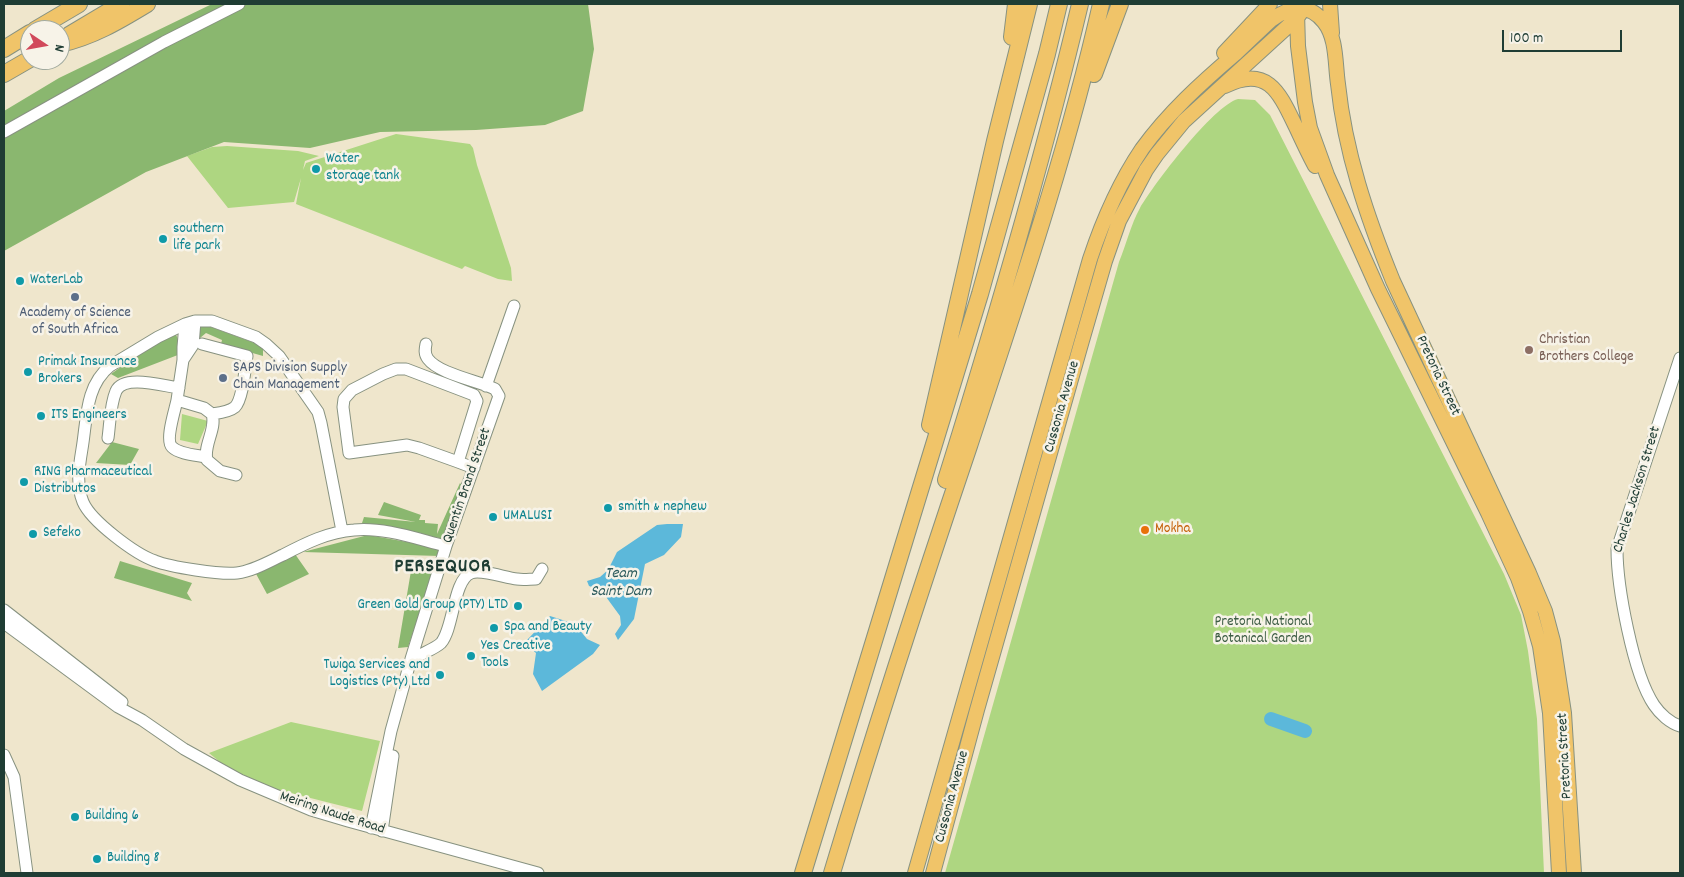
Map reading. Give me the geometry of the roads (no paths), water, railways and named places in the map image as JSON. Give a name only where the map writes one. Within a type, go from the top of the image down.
[{"type":"highway","points":[[52,20],[66,4]]},
{"type":"highway","points":[[53,20],[79,4]]},
{"type":"highway","points":[[70,34],[121,4]]},
{"type":"highway","points":[[70,41],[87,37],[147,4]]},
{"type":"highway","points":[[995,141],[1016,4]]},
{"type":"highway","points":[[873,646],[882,607],[906,526],[995,141],[1029,4]]},
{"type":"highway","points":[[804,873],[980,294],[1047,54],[1059,4]]},
{"type":"highway","points":[[825,873],[1012,263],[1080,4]]},
{"type":"highway","points":[[832,873],[893,676],[1037,239],[1083,79],[1101,4]]},
{"type":"highway","points":[[1037,239],[1051,209],[1098,62],[1120,4]]},
{"type":"highway","points":[[4,49],[20,39]]},
{"type":"highway","points":[[4,74],[20,64]]},
{"type":"main road","points":[[1206,78],[1219,58],[1270,4]]},
{"type":"main road","points":[[1330,4],[1332,36]]},
{"type":"main road","points":[[1206,78],[1271,20],[1281,13],[1300,8]]},
{"type":"main road","name":"Cussonia Avenue","points":[[933,873],[977,710],[1112,240],[1126,205],[1156,154],[1184,121],[1300,8]]},
{"type":"main road","name":"Pretoria Street","points":[[1559,873],[1550,713],[1540,646],[1530,611],[1518,578],[1488,513],[1350,230],[1326,175],[1310,128],[1302,85],[1298,46],[1300,8],[1313,12],[1324,22],[1332,36],[1339,97],[1345,128],[1359,188],[1375,235],[1393,281],[1529,573],[1549,626],[1553,640],[1564,713],[1574,873]]},
{"type":"main road","name":"Cussonia Avenue","points":[[917,868],[1099,231],[1118,190],[1142,150],[1169,117],[1206,78]]},
{"type":"main road","points":[[1214,92],[1230,84],[1250,79],[1266,82],[1275,89],[1284,101],[1334,206],[1350,230]]},
{"type":"main road","points":[[909,873],[917,868]]},
{"type":"street","points":[[4,132],[164,42],[239,4]]},
{"type":"street","points":[[426,344],[426,356],[431,362],[449,372],[486,386],[514,306]]},
{"type":"street","points":[[342,531],[318,412],[275,352],[256,337],[212,321],[190,322],[158,337],[115,363],[98,379],[90,398],[78,485],[84,504],[95,520],[146,558],[177,567],[236,573],[260,566],[317,538],[342,531],[372,530],[446,546]]},
{"type":"street","points":[[190,322],[194,345],[183,360],[169,436],[170,444],[174,449],[206,457]]},
{"type":"street","points":[[202,344],[247,356],[240,395],[236,406],[229,410],[212,414]]},
{"type":"street","name":"Charles Jackson Street","points":[[1680,358],[1617,549],[1617,562],[1630,640],[1644,687],[1654,705],[1664,716],[1680,726]]},
{"type":"street","points":[[349,453],[343,407],[345,396],[352,390],[383,374],[402,368],[412,370],[476,398],[475,409],[458,462]]},
{"type":"street","points":[[108,438],[114,396],[120,385],[126,382],[136,382],[179,388]]},
{"type":"street","name":"Quentin Brand Street","points":[[377,829],[397,731],[396,715],[411,659],[446,546],[498,402],[499,396],[497,391],[486,386]]},
{"type":"street","points":[[177,400],[204,408],[212,414],[213,424],[206,457],[215,469],[236,474]]},
{"type":"street","points":[[328,456],[407,445],[474,468]]},
{"type":"street","points":[[414,658],[441,642],[450,620],[458,590],[463,580],[471,573],[519,580],[536,579],[542,569]]},
{"type":"street","name":"Meiring Naude Road","points":[[4,610],[117,698],[142,720]]},
{"type":"street","name":"Meiring Naude Road","points":[[4,623],[118,707],[142,720],[184,749],[240,780],[312,810],[538,873]]},
{"type":"street","points":[[4,755],[14,777],[27,873]]},
{"type":"water","name":"Team Saint Dam","points":[[683,524],[681,537],[664,555],[645,564],[634,619],[618,640],[615,634],[621,625],[620,616],[601,590],[589,586],[587,581],[600,577],[608,570],[617,552],[657,525]]},
{"type":"water","points":[[550,616],[575,624],[587,639],[600,645],[593,654],[542,691],[533,674],[536,653],[531,649],[527,640]]},
{"type":"waterway","points":[[1271,719],[1305,731]]},
{"type":"place","name":"Water storage tank","points":[[316,169]]},
{"type":"place","name":"southern life park","points":[[163,239]]},
{"type":"place","name":"WaterLab","points":[[20,281]]},
{"type":"place","name":"Academy of Science of South Africa","points":[[75,297]]},
{"type":"place","name":"Christian Brothers College","points":[[1529,350]]},
{"type":"place","name":"Primak Insurance Brokers","points":[[28,372]]},
{"type":"place","name":"SAPS Division Supply Chain Management","points":[[223,378]]},
{"type":"place","name":"ITS Engineers","points":[[41,416]]},
{"type":"place","name":"RING Pharmaceutical Distributos","points":[[24,482]]},
{"type":"place","name":"smith & nephew","points":[[608,508]]},
{"type":"place","name":"UMALUSI","points":[[493,517]]},
{"type":"place","name":"Mokha","points":[[1145,530]]},
{"type":"place","name":"Sefeko","points":[[33,534]]},
{"type":"place","name":"Green Gold Group (PTY) LTD","points":[[518,606]]},
{"type":"place","name":"Spa and Beauty","points":[[494,628]]},
{"type":"place","name":"Yes Creative Tools","points":[[471,656]]},
{"type":"place","name":"Twiga Services and Logistics (Pty) Ltd","points":[[440,675]]},
{"type":"place","name":"Building 6","points":[[75,817]]},
{"type":"place","name":"Building 8","points":[[97,859]]},
{"type":"district","name":"PERSEQUOR","points":[[443,568]]},
{"type":"park label","name":"Pretoria National Botanical Garden","points":[[1263,632]]}]
